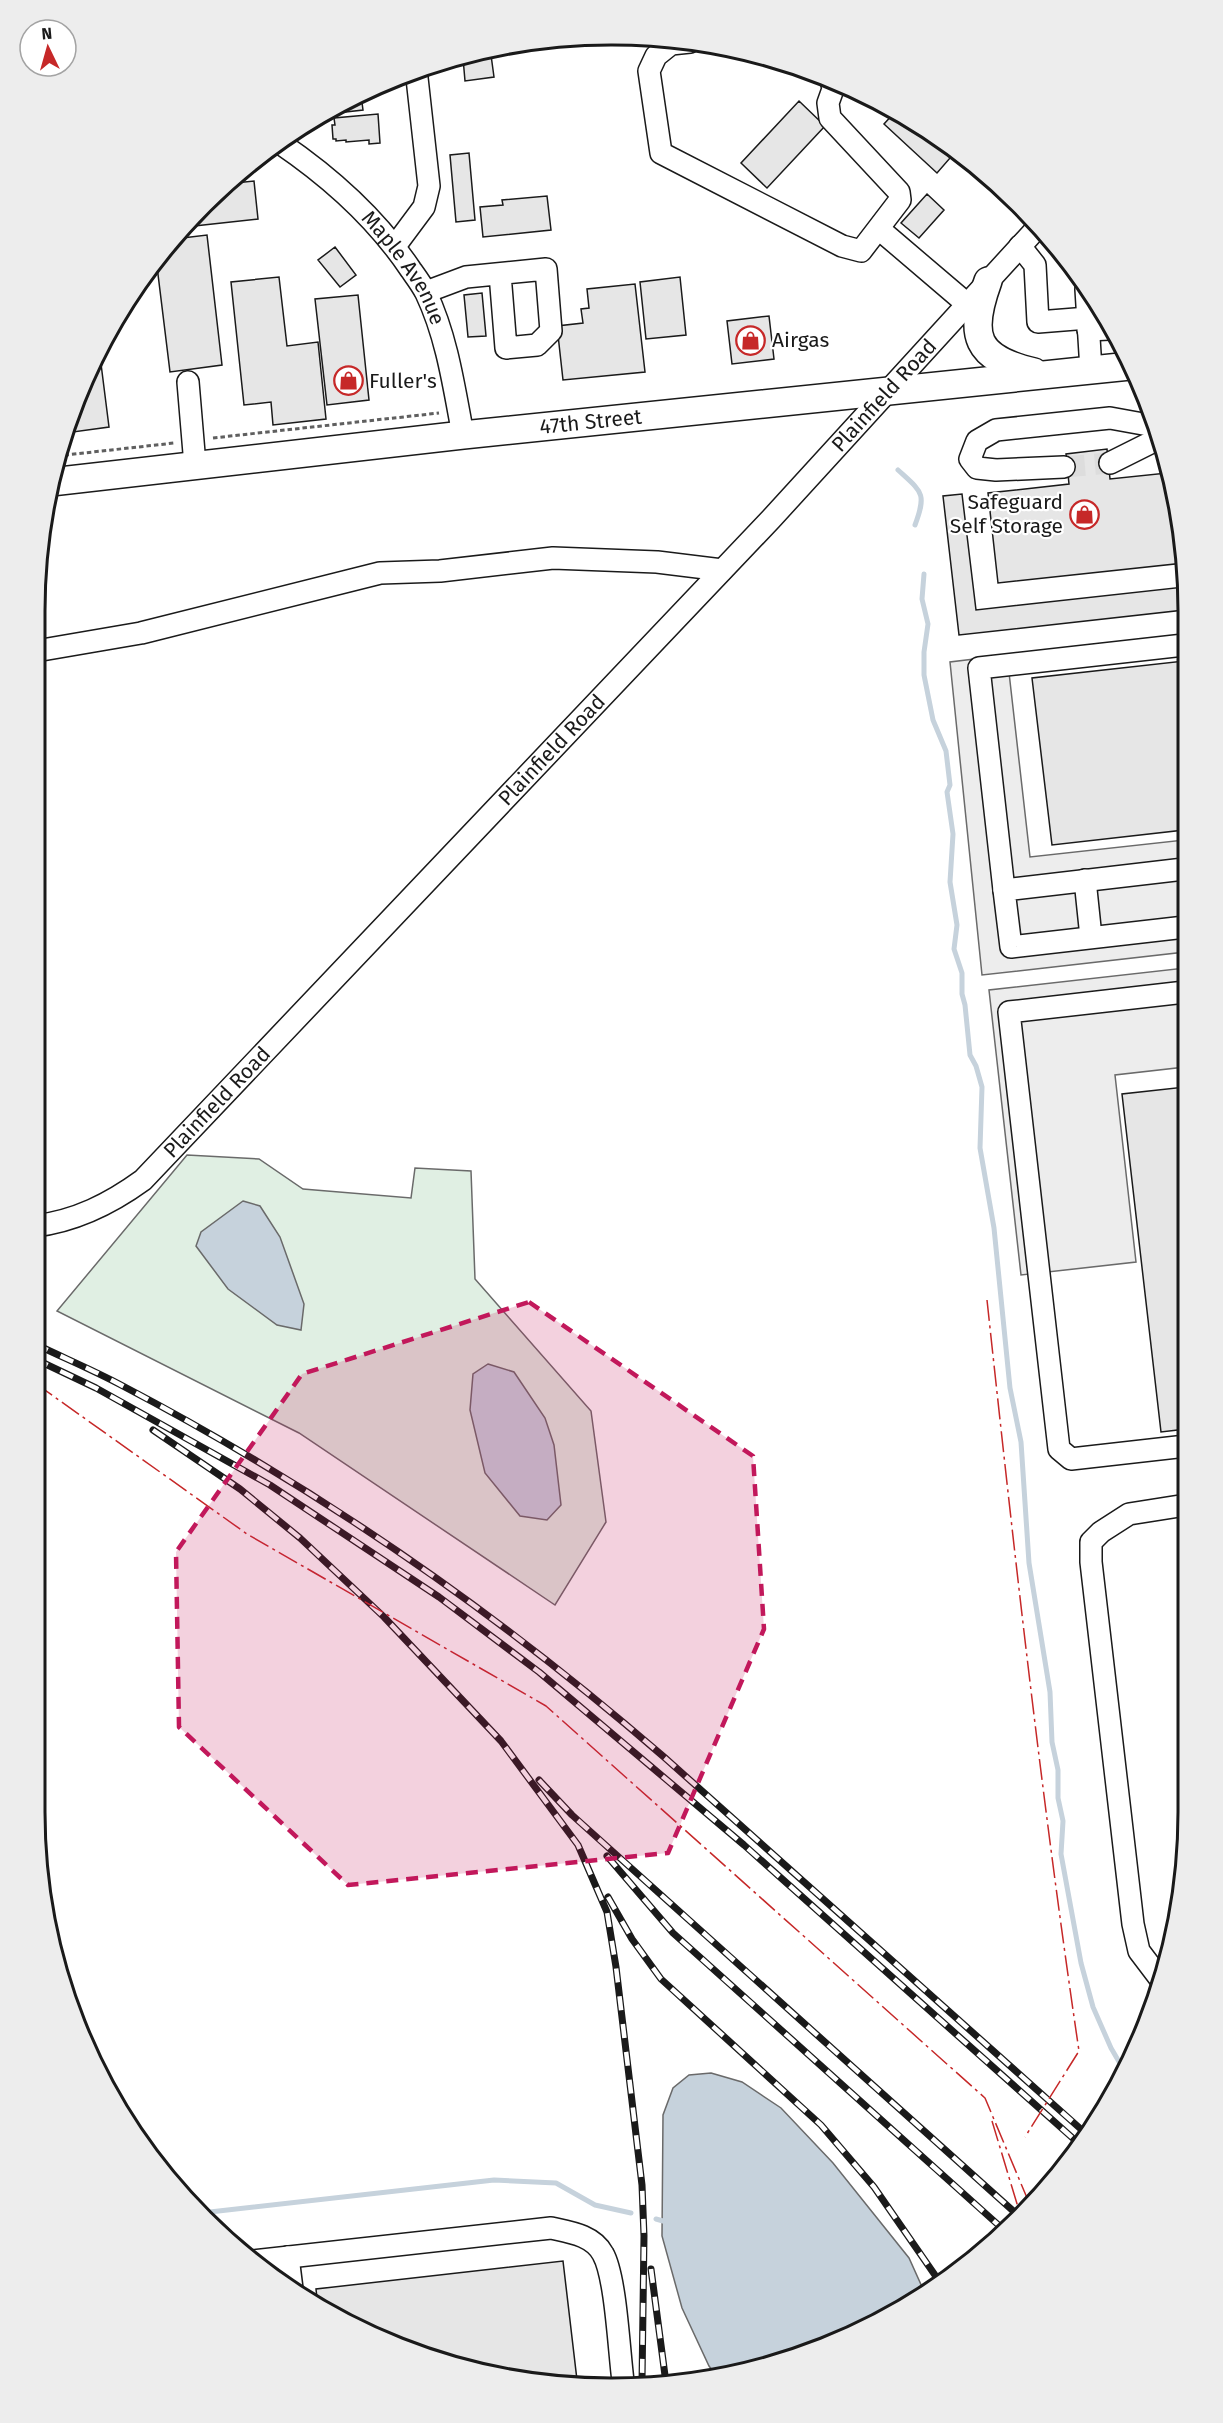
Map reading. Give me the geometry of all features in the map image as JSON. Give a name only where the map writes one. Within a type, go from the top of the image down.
[{"type":"main road","points":[[988,281],[978,308],[976,329],[984,346],[996,358],[1013,367],[1044,374]]},
{"type":"main road","name":"47th Street","points":[[61,480],[194,453],[461,423],[887,391],[1123,367]]},
{"type":"street","points":[[666,48],[656,56],[649,71],[661,153],[842,246],[861,251],[900,200],[899,192],[830,118],[828,103],[833,90]]},
{"type":"street","points":[[395,246],[424,207],[429,186],[417,80]]},
{"type":"street","name":"Maple Avenue","points":[[287,148],[305,160],[351,200],[395,246],[426,292],[446,346],[461,423]]},
{"type":"street","points":[[879,229],[967,304]]},
{"type":"street","name":"Plainfield Road","points":[[45,1225],[81,1216],[118,1198],[143,1180],[722,570],[1032,233]]},
{"type":"street","points":[[1020,246],[1035,265],[1038,322],[1095,326]]},
{"type":"street","points":[[426,292],[466,277],[500,274]]},
{"type":"street","points":[[1091,310],[1095,326],[1091,370]]},
{"type":"street","points":[[188,382],[194,453]]},
{"type":"street","points":[[1064,467],[996,470],[977,468],[970,459],[977,441],[996,430],[1110,418],[1146,425]]},
{"type":"street","points":[[1110,463],[1152,442]]},
{"type":"street","points":[[45,649],[141,633],[380,573],[440,571],[553,558],[657,562],[722,570]]},
{"type":"street","points":[[1178,646],[979,668],[1011,947],[1178,928]]},
{"type":"street","points":[[1004,890],[1178,870]]},
{"type":"street","points":[[1085,880],[1091,938]]},
{"type":"street","points":[[1178,993],[1009,1012],[1059,1449],[1071,1459],[1178,1447]]},
{"type":"street","points":[[1155,1972],[1139,1951],[1133,1923],[1091,1562],[1091,1542],[1101,1532],[1129,1514],[1178,1506]]},
{"type":"street","points":[[265,2260],[551,2228],[582,2235],[603,2253],[611,2279],[623,2378]]},
{"type":"street","points":[[288,2257],[291,2278]]},
{"type":"path","points":[[67,456],[194,453],[461,423]]},
{"type":"highlighted area","points":[[529,1302],[753,1456],[764,1629],[668,1853],[348,1885],[179,1727],[176,1552],[302,1374]]},
{"type":"green space","points":[[187,1155],[259,1159],[303,1189],[411,1198],[415,1168],[471,1171],[475,1279],[591,1411],[606,1522],[555,1605],[299,1433],[57,1311]]},
{"type":"shaded area","points":[[1007,655],[1030,857],[1178,841],[1178,953],[982,975],[950,662]]},
{"type":"shaded area","points":[[1178,969],[1178,1068],[1115,1075],[1136,1262],[1021,1275],[989,990]]},
{"type":"shaded area","points":[[243,1201],[260,1206],[280,1237],[304,1304],[301,1330],[277,1325],[228,1289],[196,1246],[201,1232]]},
{"type":"shaded area","points":[[488,1364],[514,1372],[545,1418],[554,1445],[561,1505],[547,1520],[520,1516],[485,1473],[470,1410],[473,1374]]},
{"type":"shaded area","points":[[711,2073],[742,2082],[781,2108],[833,2163],[909,2258],[922,2286],[862,2320],[828,2335],[758,2359],[711,2369],[682,2308],[662,2236],[663,2115],[673,2088],[689,2075]]},
{"type":"building","points":[[491,58],[494,77],[465,81],[464,64]]},
{"type":"building","points":[[799,101],[825,126],[767,188],[741,163]]},
{"type":"building","points":[[362,103],[363,110],[344,112]]},
{"type":"building","points":[[378,114],[380,143],[369,144],[369,140],[346,142],[346,140],[333,139],[334,118]]},
{"type":"building","points":[[890,118],[950,158],[937,173],[884,124]]},
{"type":"building","points":[[469,153],[475,220],[456,222],[450,155]]},
{"type":"building","points":[[254,181],[258,219],[197,226],[211,211],[243,182]]},
{"type":"building","points":[[927,194],[944,210],[919,238],[901,223]]},
{"type":"building","points":[[547,196],[551,230],[483,237],[480,207],[503,205],[502,200]]},
{"type":"building","points":[[207,235],[222,365],[170,372],[158,273],[186,237]]},
{"type":"building","points":[[335,247],[356,275],[340,287],[318,260]]},
{"type":"building","points":[[279,277],[287,346],[318,342],[326,419],[273,425],[271,402],[244,405],[231,282]]},
{"type":"building","points":[[680,277],[686,335],[646,339],[640,282]]},
{"type":"building","points":[[635,284],[645,372],[563,380],[557,326],[583,323],[581,309],[589,308],[587,289]]},
{"type":"building","points":[[482,293],[486,336],[468,337],[464,295]]},
{"type":"building","points":[[358,295],[369,400],[327,405],[315,299]]},
{"type":"building","name":"Airgas","points":[[769,316],[774,359],[732,364],[727,321]]},
{"type":"building","points":[[101,365],[109,427],[74,432]]},
{"type":"building","name":"Safeguard Self Storage","points":[[1107,449],[1110,479],[1161,474],[1176,564],[998,583],[988,493],[1069,484],[1066,454]]},
{"type":"building","points":[[962,494],[976,610],[1177,588],[1178,611],[959,635],[943,496]]},
{"type":"building","points":[[1178,662],[1178,831],[1052,845],[1032,678]]},
{"type":"building","points":[[1178,1088],[1178,1430],[1161,1432],[1122,1094]]},
{"type":"building","points":[[563,2261],[577,2377],[501,2367],[429,2348],[361,2320],[317,2295],[316,2289]]},
{"type":"waterway","points":[[898,470],[920,494],[921,506],[915,525]]},
{"type":"waterway","points":[[924,574],[922,599],[928,624],[924,675],[933,720],[946,751],[950,785],[947,792],[953,834],[950,882],[957,925],[954,949],[962,973],[962,994],[970,1055],[982,1087],[980,1148],[994,1228],[1010,1388],[1021,1442],[1029,1563],[1050,1692],[1052,1742],[1058,1770],[1058,1798],[1063,1821],[1061,1854],[1081,1963],[1093,2007],[1120,2063]]},
{"type":"waterway","points":[[211,2212],[494,2180],[556,2183],[595,2205],[631,2213]]},
{"type":"waterway","points":[[656,2219],[663,2221]]},
{"type":"tunnel","points":[[1064,467],[1110,463]]},
{"type":"railway","points":[[45,1349],[121,1385],[265,1466],[403,1555],[537,1652],[664,1757],[1081,2129]]},
{"type":"railway","points":[[45,1364],[96,1388],[270,1485],[439,1597],[539,1672],[744,1845],[1074,2139]]},
{"type":"railway","points":[[153,1430],[240,1489],[300,1538],[384,1617],[501,1741],[578,1845],[607,1912],[616,1967],[642,2185],[644,2236],[642,2377]]},
{"type":"railway","points":[[539,1780],[572,1815],[1013,2211]]},
{"type":"railway","points":[[607,1856],[673,1933],[998,2225]]},
{"type":"railway","points":[[608,1897],[632,1939],[661,1979],[821,2125],[874,2187],[936,2276]]},
{"type":"railway","points":[[651,2269],[665,2375]]},
{"type":"power","points":[[987,1300],[1029,1676],[1079,2051],[1025,2137]]},
{"type":"power","points":[[45,1390],[247,1534],[546,1706],[985,2098],[1026,2196]]},
{"type":"power","points":[[992,2121],[1018,2206]]},
{"type":"place","name":"Airgas","points":[[751,340]]},
{"type":"place","name":"Fuller's","points":[[348,381]]},
{"type":"place","name":"Safeguard Self Storage","points":[[1084,514]]}]
